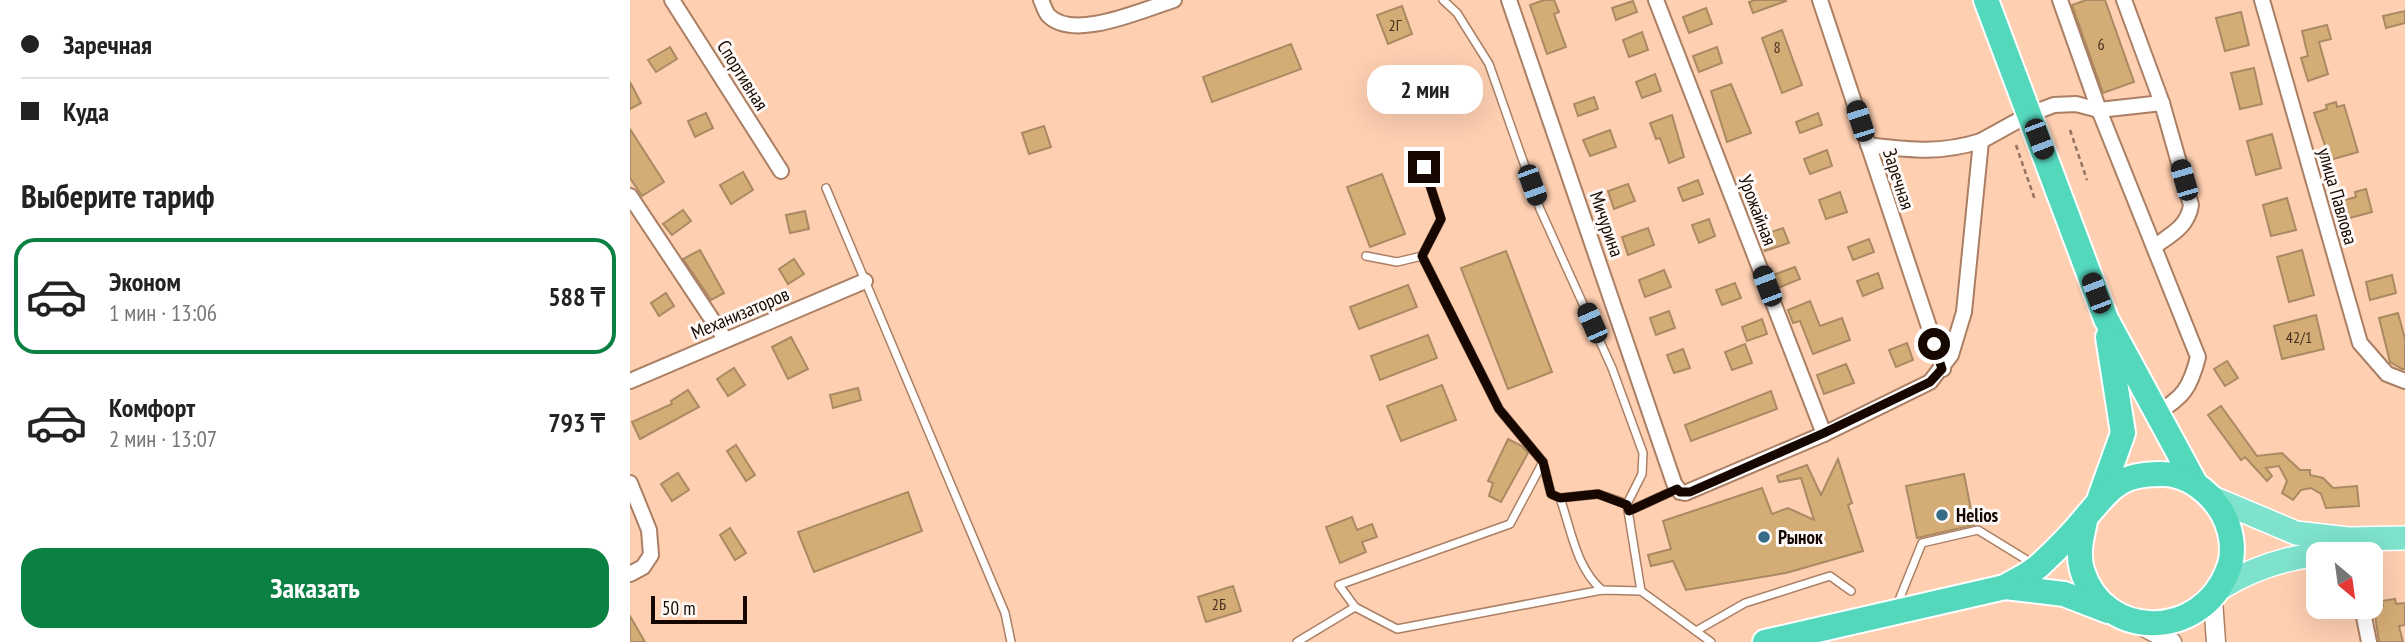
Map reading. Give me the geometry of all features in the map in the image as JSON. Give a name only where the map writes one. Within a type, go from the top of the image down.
[{"type":"highway","points":[[1765,642],[1808,637],[1895,610],[2005,587],[2064,594],[2135,623],[2156,626],[2177,623],[2196,614],[2218,593],[2231,564],[2232,541],[2226,518],[2204,491],[2156,414],[2106,319],[1986,0]]},
{"type":"highway","points":[[2005,587],[2038,567],[2086,517],[2100,497],[2123,433],[2106,319]]},
{"type":"highway","points":[[2100,497],[2120,482],[2145,474],[2170,474],[2204,491]]},
{"type":"highway","points":[[2086,517],[2080,543],[2082,569],[2093,593],[2112,612]]},
{"type":"main road","points":[[2204,491],[2296,533],[2348,539],[2405,538]]},
{"type":"main road","points":[[2384,551],[2405,550]]},
{"type":"main road","points":[[2218,593],[2275,561],[2306,554]]},
{"type":"street","name":"Спортивная","points":[[672,0],[781,171]]},
{"type":"street","points":[[1041,0],[1049,15],[1069,26],[1095,24],[1174,0]]},
{"type":"street","name":"Мичурина","points":[[1509,0],[1677,489]]},
{"type":"street","name":"Урожайная","points":[[1656,0],[1824,433]]},
{"type":"street","name":"Заречная","points":[[1820,0],[1942,369]]},
{"type":"street","points":[[2060,0],[2099,110],[2198,357],[2193,378],[2180,399],[2156,414]]},
{"type":"street","points":[[2124,0],[2162,103],[2191,205],[2190,217],[2182,227],[2155,246]]},
{"type":"street","name":"улица Павлова","points":[[2262,0],[2360,343],[2387,374],[2405,381]]},
{"type":"street","points":[[1868,145],[1931,152],[1951,150],[1981,141],[2030,114],[2054,105],[2076,104],[2099,110],[2162,103]]},
{"type":"street","points":[[1677,489],[1680,492],[1690,492],[1824,433],[1930,382],[1942,369],[1957,341],[1964,312],[1981,141]]},
{"type":"street","points":[[630,196],[725,339]]},
{"type":"street","name":"Механизаторов","points":[[630,381],[865,281]]},
{"type":"street","points":[[630,483],[649,530],[651,555],[643,567],[630,575]]},
{"type":"street","points":[[2216,642],[2218,593]]},
{"type":"street","points":[[2365,620],[2369,642]]},
{"type":"street","points":[[2135,623],[2172,642]]},
{"type":"lane","points":[[1443,0],[1457,13],[1489,64],[1541,209],[1612,368],[1643,453],[1642,474],[1628,508],[1641,592]]},
{"type":"lane","points":[[1366,256],[1408,261],[1422,256],[1441,219],[1424,167]]},
{"type":"lane","points":[[826,188],[1005,613],[1011,642]]},
{"type":"lane","points":[[1422,256],[1499,409],[1543,462],[1551,494],[1560,498],[1598,494],[1628,508],[1677,489]]},
{"type":"lane","points":[[1543,462],[1510,524],[1339,586],[1355,607],[1397,629],[1602,590],[1641,592],[1711,642]]},
{"type":"lane","points":[[1560,498],[1580,560],[1589,579],[1602,590]]},
{"type":"lane","points":[[1895,610],[1922,543],[1978,530],[2038,567]]},
{"type":"lane","points":[[1696,631],[1745,603],[1830,576],[1851,591]]},
{"type":"lane","points":[[1297,642],[1355,607]]},
{"type":"path","points":[[2070,130],[2087,180]]},
{"type":"path","points":[[2016,145],[2035,200]]},
{"type":"building","points":[[1554,0],[1559,12],[1554,14],[1566,47],[1547,54],[1530,5]]},
{"type":"building","points":[[2086,0],[2105,0],[2134,82],[2103,93],[2072,5]]},
{"type":"building","points":[[1633,1],[1637,12],[1616,20],[1612,8]]},
{"type":"building","points":[[1786,1],[1753,13],[1749,2]]},
{"type":"building","points":[[1402,6],[1412,34],[1388,44],[1377,15]]},
{"type":"building","points":[[1706,8],[1712,24],[1689,33],[1683,17]]},
{"type":"building","points":[[2405,11],[2405,23],[2386,28],[2383,16]]},
{"type":"building","points":[[2241,12],[2249,45],[2225,51],[2216,18]]},
{"type":"building","points":[[2327,25],[2331,39],[2319,42],[2328,74],[2308,81],[2301,58],[2308,56],[2302,31]]},
{"type":"building","points":[[1782,30],[1802,85],[1782,93],[1762,38]]},
{"type":"building","points":[[1642,32],[1648,50],[1629,57],[1623,40]]},
{"type":"building","points":[[1291,44],[1301,69],[1212,102],[1203,77]]},
{"type":"building","points":[[670,47],[677,59],[656,72],[648,60]]},
{"type":"building","points":[[1717,47],[1722,63],[1699,72],[1693,56]]},
{"type":"building","points":[[2254,68],[2262,104],[2240,109],[2231,73]]},
{"type":"building","points":[[1655,74],[1661,91],[1642,98],[1636,82]]},
{"type":"building","points":[[630,82],[641,103],[630,109]]},
{"type":"building","points":[[1731,84],[1751,133],[1727,142],[1711,91]]},
{"type":"building","points":[[1594,97],[1598,109],[1578,116],[1574,104]]},
{"type":"building","points":[[2336,102],[2337,107],[2344,105],[2358,152],[2330,160],[2314,113],[2327,109],[2326,105]]},
{"type":"building","points":[[706,113],[713,128],[695,137],[688,121]]},
{"type":"building","points":[[1818,113],[1822,125],[1800,133],[1796,122]]},
{"type":"building","points":[[1672,115],[1684,157],[1669,163],[1660,138],[1656,139],[1650,123]]},
{"type":"building","points":[[1044,126],[1051,147],[1029,154],[1022,133]]},
{"type":"building","points":[[630,129],[664,182],[642,196],[630,178]]},
{"type":"building","points":[[1610,130],[1616,147],[1590,156],[1583,140]]},
{"type":"building","points":[[2272,134],[2281,168],[2256,175],[2247,141]]},
{"type":"building","points":[[1827,150],[1832,166],[1810,174],[1804,159]]},
{"type":"building","points":[[743,172],[753,190],[731,204],[720,185]]},
{"type":"building","points":[[1382,174],[1405,234],[1370,247],[1347,187]]},
{"type":"building","points":[[1698,180],[1703,194],[1683,201],[1678,188]]},
{"type":"building","points":[[1628,184],[1635,201],[1614,209],[1608,191]]},
{"type":"building","points":[[2366,189],[2372,212],[2346,219],[2341,201],[2356,197],[2355,192]]},
{"type":"building","points":[[1840,192],[1847,212],[1826,219],[1819,200]]},
{"type":"building","points":[[2287,198],[2296,230],[2271,236],[2263,205]]},
{"type":"building","points":[[683,210],[691,221],[672,235],[663,224]]},
{"type":"building","points":[[805,211],[809,229],[790,233],[786,215]]},
{"type":"building","points":[[1709,219],[1715,236],[1699,243],[1692,225]]},
{"type":"building","points":[[1648,228],[1654,245],[1628,255],[1622,237]]},
{"type":"building","points":[[1783,228],[1789,243],[1765,251],[1760,236]]},
{"type":"building","points":[[1869,239],[1874,252],[1853,260],[1848,247]]},
{"type":"building","points":[[700,250],[724,293],[711,300],[683,259]]},
{"type":"building","points":[[2302,250],[2314,295],[2289,302],[2277,257]]},
{"type":"building","points":[[1506,251],[1552,372],[1508,389],[1461,268]]},
{"type":"building","points":[[794,259],[804,274],[788,284],[779,269]]},
{"type":"building","points":[[1795,267],[1800,279],[1778,288],[1773,275]]},
{"type":"building","points":[[1664,270],[1671,287],[1645,297],[1639,280]]},
{"type":"building","points":[[1878,273],[1883,288],[1863,296],[1857,281]]},
{"type":"building","points":[[2392,275],[2396,293],[2370,300],[2366,282]]},
{"type":"building","points":[[1735,283],[1741,298],[1722,305],[1716,290]]},
{"type":"building","points":[[1408,285],[1417,307],[1359,329],[1350,307]]},
{"type":"building","points":[[666,293],[674,306],[659,316],[651,303]]},
{"type":"building","points":[[1810,301],[1820,326],[1842,318],[1850,340],[1813,354],[1800,321],[1793,323],[1788,310]]},
{"type":"building","points":[[1669,311],[1675,328],[1656,335],[1650,318]]},
{"type":"building","points":[[2398,313],[2405,339],[2405,369],[2390,362],[2379,318]]},
{"type":"building","points":[[2316,315],[2324,349],[2282,359],[2274,326]]},
{"type":"building","points":[[1762,319],[1767,334],[1747,341],[1742,327]]},
{"type":"building","points":[[1428,335],[1437,358],[1380,380],[1371,356]]},
{"type":"building","points":[[791,337],[808,369],[788,379],[772,347]]},
{"type":"building","points":[[1907,343],[1913,360],[1896,367],[1889,350]]},
{"type":"building","points":[[1745,344],[1752,363],[1732,370],[1725,352]]},
{"type":"building","points":[[1683,349],[1690,368],[1674,373],[1667,355]]},
{"type":"building","points":[[2227,361],[2238,378],[2225,386],[2214,369]]},
{"type":"building","points":[[1846,364],[1854,383],[1824,394],[1817,375]]},
{"type":"building","points":[[734,368],[745,385],[728,396],[717,379]]},
{"type":"building","points":[[1442,385],[1456,420],[1401,441],[1387,406]]},
{"type":"building","points":[[858,388],[861,400],[833,408],[830,395]]},
{"type":"building","points":[[688,390],[699,407],[640,439],[632,422],[672,404],[671,401]]},
{"type":"building","points":[[1771,391],[1777,409],[1691,441],[1685,425]]},
{"type":"building","points":[[2221,406],[2257,456],[2282,453],[2300,470],[2310,470],[2310,475],[2323,478],[2333,488],[2357,486],[2359,506],[2326,508],[2321,494],[2311,488],[2301,490],[2293,500],[2282,493],[2287,481],[2279,466],[2266,468],[2272,476],[2267,481],[2245,457],[2241,460],[2208,415]]},
{"type":"building","points":[[1508,439],[1522,446],[1528,453],[1501,502],[1489,496],[1493,483],[1488,481]]},
{"type":"building","points":[[736,445],[755,475],[746,481],[727,451]]},
{"type":"building","name":"Рынок","points":[[1838,459],[1852,503],[1848,505],[1863,551],[1786,573],[1686,590],[1673,561],[1651,566],[1648,555],[1671,549],[1663,521],[1762,488],[1772,514],[1788,508],[1814,520],[1801,478],[1779,482],[1777,476],[1807,465],[1821,495]]},
{"type":"building","points":[[678,473],[689,490],[672,501],[661,484]]},
{"type":"building","points":[[1964,474],[1974,525],[1917,538],[1906,486]]},
{"type":"building","points":[[908,492],[922,531],[814,572],[798,532]]},
{"type":"building","points":[[1352,517],[1357,530],[1372,524],[1377,537],[1362,542],[1366,552],[1340,563],[1326,527]]},
{"type":"building","points":[[730,528],[746,553],[735,560],[720,535]]},
{"type":"building","points":[[1233,586],[1241,611],[1206,622],[1198,597]]},
{"type":"building","points":[[2395,599],[2396,604],[2405,603],[2405,625],[2399,626],[2403,642],[2379,642],[2376,620],[2384,620],[2384,601]]},
{"type":"building","points":[[630,616],[645,642],[630,642]]},
{"type":"place","name":"Helios","points":[[1942,515]]},
{"type":"place","name":"Рынок","points":[[1764,537]]},
{"type":"route","points":[[1424,167],[1441,219],[1422,256],[1499,409],[1518,435],[1535,449],[1543,462],[1551,494],[1560,498],[1598,494],[1627,505],[1629,511],[1677,489],[1680,492],[1690,492],[1824,433],[1930,382],[1942,369],[1934,344]]}]
